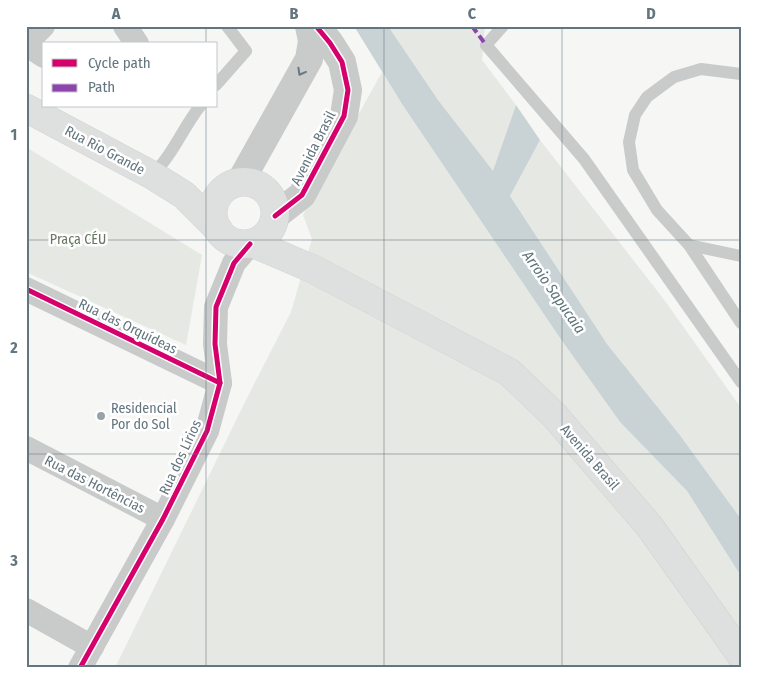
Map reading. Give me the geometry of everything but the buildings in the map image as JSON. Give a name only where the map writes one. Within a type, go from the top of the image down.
[{"type":"main road","name":"Rua Rio Grande","points":[[26,108],[184,195],[219,231]]},
{"type":"main road","points":[[184,195],[205,194],[232,185],[250,182],[266,191],[274,207],[274,221],[267,234],[245,250],[238,243],[228,240],[219,231],[214,221],[215,204],[232,185]]},
{"type":"main road","name":"Avenida Brasil","points":[[274,221],[313,270]]},
{"type":"main road","name":"Avenida Brasil","points":[[245,250],[313,270],[509,372],[554,415],[650,526],[741,655]]},
{"type":"street","points":[[42,55],[26,43],[43,26]]},
{"type":"street","points":[[125,26],[136,42]]},
{"type":"street","points":[[232,185],[309,59],[312,41],[309,26]]},
{"type":"street","name":"Avenida Brasil","points":[[274,221],[302,195],[344,116],[348,90],[342,62],[316,26]]},
{"type":"street","name":"Rua dos Lírios","points":[[80,668],[163,519],[207,431],[220,383],[215,344],[216,307],[245,250]]},
{"type":"street","name":"Rua das Orquídeas","points":[[26,289],[220,383]]},
{"type":"street","name":"Rua das Hortências","points":[[26,448],[163,519]]},
{"type":"street","points":[[26,610],[92,647]]},
{"type":"lane","points":[[218,83],[246,51],[227,26]]},
{"type":"lane","points":[[503,26],[486,45],[584,159],[741,382]]},
{"type":"lane","points":[[741,74],[701,69],[674,77],[647,97],[635,115],[629,142],[634,170],[657,210],[689,245],[741,323]]},
{"type":"lane","points":[[152,176],[161,166],[198,108]]},
{"type":"lane","points":[[689,245],[741,256]]},
{"type":"green space","points":[[388,26],[485,26],[482,60],[516,105],[493,172],[438,100]]},
{"type":"green space","points":[[382,72],[560,338],[620,422],[687,491],[741,576],[741,668],[115,668],[291,312],[312,239],[303,215]]},
{"type":"green space","points":[[540,140],[665,301],[741,408],[741,519],[679,434],[607,344],[510,196]]},
{"type":"green space","name":"Praça CÉU","points":[[26,147],[202,255],[186,345],[26,272]]},
{"type":"water","name":"Arroio Sapucaia","points":[[354,26],[388,26],[438,100],[493,171],[516,105],[540,140],[510,196],[607,344],[679,434],[741,519],[741,576],[687,491],[620,422],[560,338],[402,104]]},
{"type":"marked path","points":[[472,26],[486,45]]},
{"type":"cycle path","points":[[275,216],[302,195],[344,116],[348,90],[342,62],[316,26]]},
{"type":"cycle path","points":[[80,668],[163,519],[207,431],[220,383],[215,344],[216,307],[234,263],[250,244]]},
{"type":"cycle path","points":[[26,289],[220,383]]},
{"type":"place","name":"Residencial Por do Sol","points":[[101,416]]}]
